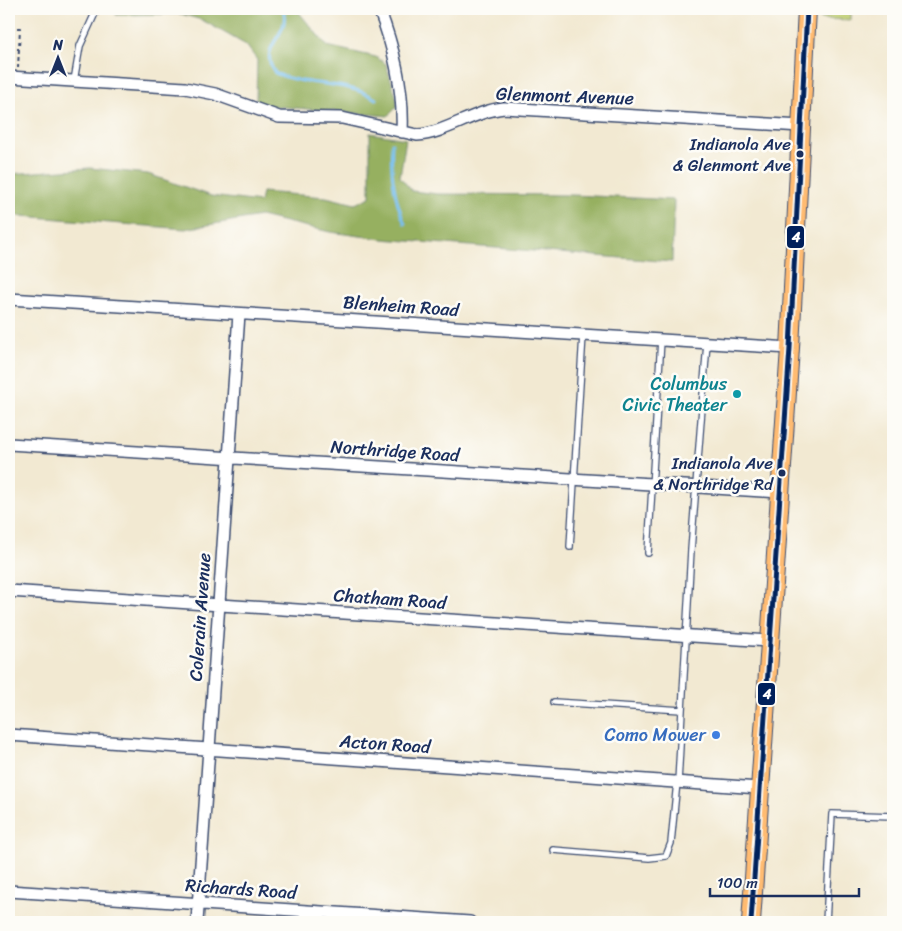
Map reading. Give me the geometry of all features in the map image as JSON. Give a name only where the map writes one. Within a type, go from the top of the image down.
[{"type":"main road","points":[[751,922],[790,348],[807,9]]},
{"type":"street","points":[[379,9],[400,82],[403,112],[402,132]]},
{"type":"street","name":"Glenmont Avenue","points":[[13,77],[200,90],[279,117],[342,118],[417,135],[429,133],[484,112],[504,108],[801,126]]},
{"type":"street","name":"Blenheim Road","points":[[9,299],[790,348]]},
{"type":"street","name":"Colerain Avenue","points":[[197,922],[239,314]]},
{"type":"street","name":"Northridge Road","points":[[9,444],[780,492]]},
{"type":"street","name":"Chatham Road","points":[[9,591],[769,641]]},
{"type":"street","name":"Acton Road","points":[[9,735],[759,788]]},
{"type":"street","name":"Richards Road","points":[[9,891],[470,922]]},
{"type":"lane","points":[[74,81],[80,46],[97,9]]},
{"type":"lane","points":[[570,548],[583,335]]},
{"type":"lane","points":[[648,553],[661,340]]},
{"type":"lane","points":[[553,850],[648,858],[666,856],[671,843],[678,782],[686,636],[707,343]]},
{"type":"lane","points":[[554,702],[682,710]]},
{"type":"lane","points":[[826,922],[832,814],[893,816]]},
{"type":"path","points":[[13,22],[10,28],[20,28],[19,50],[13,77]]},
{"type":"path","points":[[9,49],[19,50]]},
{"type":"green space","points":[[117,9],[296,9],[327,46],[376,57],[386,64],[397,99],[397,107],[388,116],[260,105],[256,99],[257,60],[246,45],[202,20],[181,14],[116,15]]},
{"type":"green space","points":[[821,9],[851,9],[851,20],[821,19]]},
{"type":"green space","points":[[370,133],[406,139],[400,177],[412,191],[438,194],[573,195],[674,200],[672,262],[382,239],[330,232],[260,216],[185,229],[9,215],[9,174],[90,168],[148,174],[211,196],[260,202],[262,192],[326,197],[355,204],[370,197]]},
{"type":"waterway","points":[[283,9],[283,27],[272,47],[270,55],[270,63],[275,73],[300,81],[351,89],[376,99]]},
{"type":"waterway","points":[[392,143],[394,184],[405,224]]},
{"type":"transit line","name":"4","points":[[751,922],[790,348],[807,9]]},
{"type":"place","name":"Indianola Ave & Glenmont Ave","points":[[800,154]]},
{"type":"place","name":"Columbus Civic Theater","points":[[737,394]]},
{"type":"place","name":"Indianola Ave & Northridge Rd","points":[[782,473]]},
{"type":"place","name":"Como Mower","points":[[716,735]]}]
